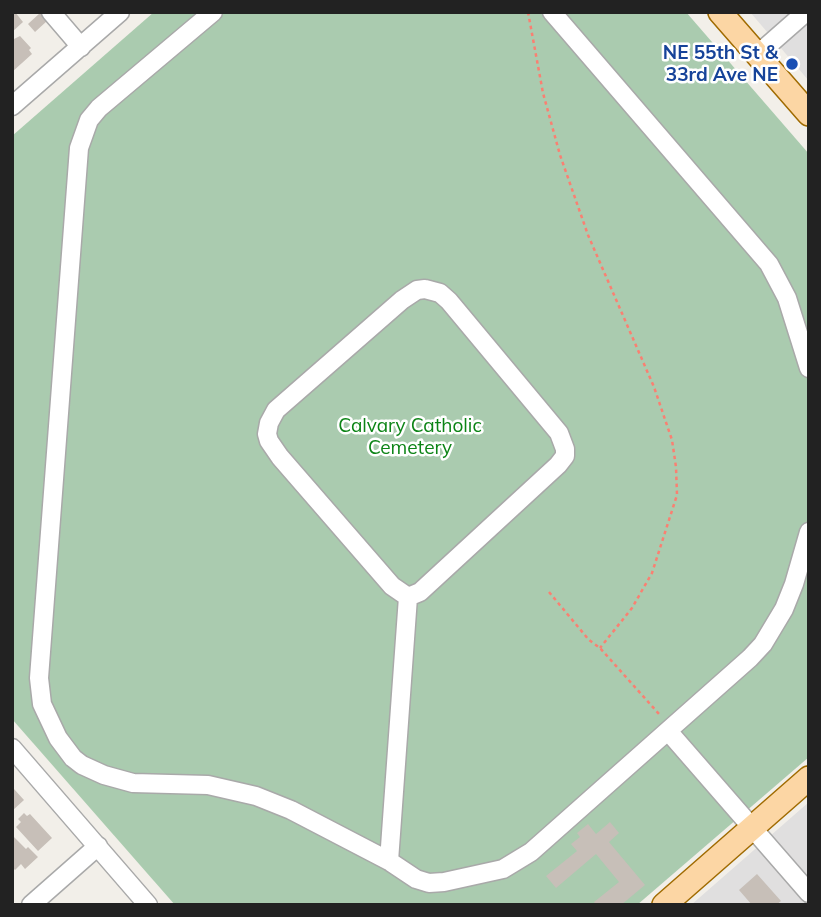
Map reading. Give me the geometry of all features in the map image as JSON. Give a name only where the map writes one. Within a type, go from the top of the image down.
[{"type":"main road","points":[[720,12],[809,114]]},
{"type":"main road","points":[[664,905],[809,778]]},
{"type":"street","points":[[51,12],[81,47]]},
{"type":"street","points":[[12,106],[120,12]]},
{"type":"street","points":[[213,12],[99,108],[89,120],[79,148],[39,678],[42,704],[65,749],[82,765],[133,783],[208,785],[256,796],[290,810],[429,883],[503,869],[531,852],[750,658],[784,609],[809,532]]},
{"type":"street","points":[[552,12],[769,264],[787,298],[808,360]]},
{"type":"street","points":[[757,55],[806,12]]},
{"type":"street","points":[[425,289],[440,293],[449,301],[559,433],[564,442],[565,456],[420,592],[408,597],[392,586],[289,467],[273,447],[267,434],[275,410],[402,300],[417,290],[425,289]]},
{"type":"street","points":[[389,861],[408,597]]},
{"type":"street","points":[[670,730],[809,893]]},
{"type":"street","points":[[12,748],[148,905]]},
{"type":"street","points":[[31,905],[97,846]]},
{"type":"path","points":[[528,12],[543,93],[560,155],[588,235],[654,387],[672,440],[676,467],[677,495],[652,573],[632,608],[600,648]]},
{"type":"path","points":[[549,592],[670,730]]},
{"type":"shaded area","points":[[750,12],[809,12],[809,81]]},
{"type":"shaded area","points":[[809,802],[809,905],[691,905]]},
{"type":"green space","name":"Calvary Catholic Cemetery","points":[[154,12],[686,12],[809,154],[809,757],[637,905],[175,905],[12,719],[12,136]]},
{"type":"building","points":[[12,12],[23,22],[12,32]]},
{"type":"building","points":[[40,13],[47,21],[35,32],[28,24]]},
{"type":"building","points":[[20,36],[31,48],[29,50],[32,54],[12,72],[12,40]]},
{"type":"building","points":[[14,789],[24,800],[12,811],[12,791]]},
{"type":"building","points":[[24,813],[27,816],[30,814],[52,838],[38,851],[16,827],[21,822],[18,819]]},
{"type":"building","points":[[610,822],[619,833],[609,842],[645,885],[621,905],[596,905],[594,902],[619,882],[596,854],[556,888],[546,876],[577,851],[571,844],[580,837],[577,833],[588,824],[596,834]]},
{"type":"building","points":[[12,835],[38,857],[25,869],[21,864],[15,870],[12,867]]},
{"type":"building","points":[[757,874],[781,901],[776,905],[752,905],[739,890]]},
{"type":"place","name":"NE 55th St & 33rd Ave NE","points":[[792,64]]}]
